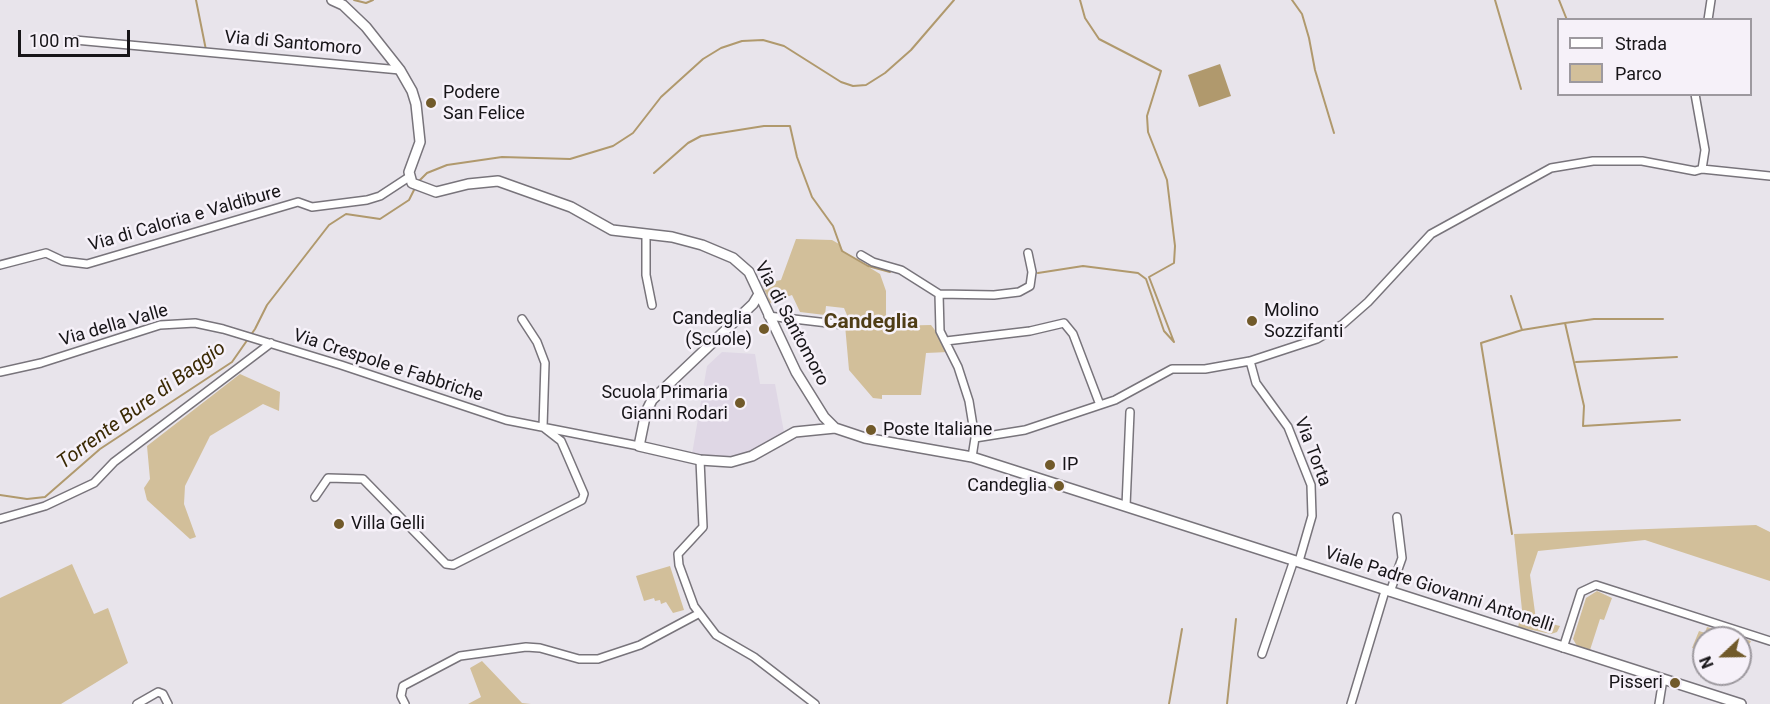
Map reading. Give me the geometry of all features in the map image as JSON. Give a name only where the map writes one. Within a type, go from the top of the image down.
[{"type":"main road","name":"Via di Santomoro","points":[[332,0],[355,15],[400,70],[412,91],[418,118],[419,148],[415,183],[440,191],[468,184],[498,182],[571,207],[612,230],[702,244],[733,258],[749,272],[814,402],[835,428]]},
{"type":"main road","points":[[759,294],[753,304],[652,400],[646,412],[639,446],[700,460],[735,462],[795,432],[835,428]]},
{"type":"main road","points":[[753,304],[767,312]]},
{"type":"main road","name":"Viale Padre Giovanni Antonelli","points":[[835,428],[866,438],[972,457],[1741,704]]},
{"type":"street","points":[[1708,18],[1711,0]]},
{"type":"street","name":"Via di Santomoro","points":[[75,40],[400,70]]},
{"type":"street","points":[[1695,96],[1706,150],[1702,169]]},
{"type":"street","points":[[975,438],[1025,430],[1100,405],[1125,395],[1172,369],[1205,369],[1250,361],[1291,349],[1337,329],[1368,302],[1431,234],[1551,168],[1593,161],[1642,160],[1695,171],[1702,169],[1770,176]]},
{"type":"street","name":"Via di Caloria e Valdibure","points":[[0,265],[46,253],[63,261],[87,264],[298,202],[312,207],[367,200],[415,183]]},
{"type":"street","points":[[646,234],[646,274],[652,305]]},
{"type":"street","points":[[861,255],[873,262],[901,270],[939,294],[994,295],[1024,290],[1032,283],[1028,253]]},
{"type":"street","points":[[939,294],[938,324],[963,382],[975,438],[972,457]]},
{"type":"street","points":[[767,312],[845,325]]},
{"type":"street","points":[[315,497],[328,478],[363,479],[446,564],[453,566],[582,500],[584,494],[566,450],[561,441],[543,427],[545,363],[537,342],[522,320]]},
{"type":"street","name":"Via della Valle","points":[[0,372],[41,363],[171,324],[205,325],[271,343]]},
{"type":"street","points":[[946,341],[1030,332],[1064,324],[1072,331],[1100,405]]},
{"type":"street","name":"Via Crespole e Fabbriche","points":[[0,519],[45,506],[94,483],[114,462],[271,343],[506,420],[639,446]]},
{"type":"street","name":"Via Torta","points":[[1250,361],[1256,383],[1288,427],[1311,485],[1312,516],[1262,654]]},
{"type":"street","points":[[1126,506],[1130,412]]},
{"type":"street","points":[[700,460],[703,527],[681,547],[677,557],[698,614],[716,635],[754,657],[815,704]]},
{"type":"street","points":[[1351,704],[1388,591],[1402,558],[1397,517]]},
{"type":"street","points":[[1563,648],[1581,592],[1596,585],[1770,641]]},
{"type":"street","points":[[405,704],[401,696],[403,686],[460,656],[526,647],[540,648],[579,659],[598,659],[640,645],[698,614]]},
{"type":"street","points":[[1659,704],[1663,679]]},
{"type":"street","points":[[137,704],[158,692],[163,694],[168,704]]},
{"type":"shaded area","points":[[1220,64],[1231,96],[1199,107],[1188,75]]},
{"type":"shaded area","name":"Scuola Primaria Gianni Rodari","points":[[722,352],[755,354],[760,384],[775,384],[784,432],[747,453],[733,457],[692,454],[707,366]]},
{"type":"green space","points":[[796,239],[832,240],[839,244],[844,252],[880,274],[886,291],[886,326],[931,325],[948,352],[926,353],[921,395],[882,395],[882,399],[873,398],[849,370],[845,325],[849,320],[844,308],[826,306],[825,315],[800,312],[792,295],[770,303],[762,284],[781,280]]},
{"type":"green space","points":[[240,374],[280,392],[279,411],[263,404],[210,436],[185,486],[184,504],[196,537],[190,539],[147,500],[144,488],[150,479],[147,446]]},
{"type":"green space","points":[[1756,525],[1770,532],[1770,581],[1645,540],[1538,551],[1530,575],[1536,620],[1560,626],[1557,632],[1551,634],[1518,627],[1522,610],[1514,534]]},
{"type":"green space","points":[[72,564],[94,614],[108,608],[128,663],[61,704],[0,704],[0,598]]},
{"type":"green space","points":[[670,566],[684,610],[673,613],[666,602],[661,604],[660,600],[655,601],[654,598],[644,601],[636,576]]},
{"type":"green space","points":[[1597,591],[1612,598],[1604,620],[1600,619],[1590,650],[1577,646],[1573,639],[1586,598]]},
{"type":"green space","points":[[482,661],[522,703],[531,704],[468,704],[481,697],[470,668]]},
{"type":"waterway","points":[[196,0],[206,50]]},
{"type":"waterway","points":[[354,0],[366,3],[373,0]]},
{"type":"waterway","name":"Torrente Bure di Baggio","points":[[418,182],[427,173],[447,165],[502,157],[570,159],[613,146],[633,133],[661,97],[703,59],[721,48],[742,41],[763,40],[784,46],[841,82],[853,86],[866,85],[885,73],[911,50],[954,0]]},
{"type":"waterway","points":[[1080,0],[1085,18],[1099,39],[1161,71],[1147,116],[1148,132],[1167,180],[1175,246],[1174,263],[1149,277],[1174,342]]},
{"type":"waterway","points":[[1292,0],[1302,14],[1315,70],[1334,133]]},
{"type":"waterway","points":[[1495,0],[1521,89]]},
{"type":"waterway","points":[[1559,0],[1566,18]]},
{"type":"waterway","points":[[654,173],[688,143],[701,136],[764,126],[790,126],[797,157],[812,197],[833,226],[842,251],[868,266],[890,272]]},
{"type":"waterway","name":"Torrente Bure di Baggio","points":[[0,495],[27,499],[45,497],[100,449],[232,362],[255,329],[267,305],[329,225],[346,214],[380,219],[409,200],[415,188]]},
{"type":"waterway","points":[[1038,273],[1083,266],[1138,273],[1146,279],[1164,331],[1174,342]]},
{"type":"waterway","points":[[1511,296],[1522,330]]},
{"type":"waterway","points":[[1512,534],[1481,343],[1522,330],[1594,319],[1663,319]]},
{"type":"waterway","points":[[1565,323],[1584,406],[1583,426],[1680,420]]},
{"type":"waterway","points":[[1576,362],[1677,357]]},
{"type":"waterway","points":[[1227,704],[1236,619]]},
{"type":"waterway","points":[[1169,704],[1182,629]]},
{"type":"place","name":"Podere San Felice","points":[[431,103]]},
{"type":"place","name":"Molino Sozzifanti","points":[[1252,321]]},
{"type":"place","name":"Candeglia (Scuole)","points":[[764,329]]},
{"type":"place","name":"Scuola Primaria Gianni Rodari","points":[[740,403]]},
{"type":"place","name":"Poste Italiane","points":[[871,430]]},
{"type":"place","name":"IP","points":[[1050,465]]},
{"type":"place","name":"Candeglia","points":[[1059,486]]},
{"type":"place","name":"Villa Gelli","points":[[339,524]]},
{"type":"place","name":"Pisseri","points":[[1675,683]]},
{"type":"district","name":"Candeglia","points":[[871,323]]}]
